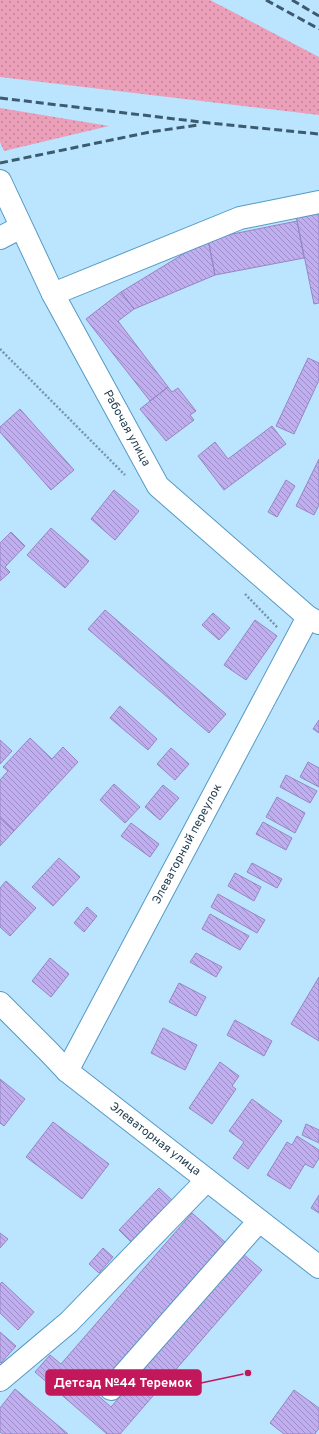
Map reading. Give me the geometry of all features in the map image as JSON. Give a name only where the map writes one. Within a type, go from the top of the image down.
[{"type":"street","name":"Рабочая улица","points":[[0,181],[53,294],[158,486],[313,620]]},
{"type":"street","points":[[53,294],[240,218],[319,202]]},
{"type":"street","points":[[0,238],[21,226]]},
{"type":"street","name":"Элеваторный переулок","points":[[67,1071],[313,620]]},
{"type":"street","name":"Элеваторная улица","points":[[0,1003],[67,1071],[319,1268]]},
{"type":"street","points":[[0,1380],[69,1322],[207,1180]]},
{"type":"street","points":[[111,1389],[259,1220]]},
{"type":"path","points":[[0,349],[126,476]]},
{"type":"path","points":[[241,590],[281,631]]},
{"type":"shaded area","points":[[0,0],[210,0],[319,57],[319,115],[0,77]]},
{"type":"shaded area","points":[[0,108],[109,126],[4,151],[0,142]]},
{"type":"building","points":[[319,211],[319,303],[314,304],[296,216]]},
{"type":"building","points":[[297,221],[304,258],[215,275],[208,239]]},
{"type":"building","points":[[208,239],[215,275],[134,309],[121,292]]},
{"type":"building","points":[[121,292],[134,309],[118,321],[168,387],[150,401],[86,319]]},
{"type":"building","points":[[308,358],[319,363],[319,380],[294,434],[276,426]]},
{"type":"building","points":[[168,387],[172,392],[178,388],[196,411],[190,415],[194,420],[166,441],[140,409]]},
{"type":"building","points":[[20,409],[74,470],[51,490],[0,432],[0,427]]},
{"type":"building","points":[[272,426],[286,444],[224,490],[198,456],[215,442],[228,459]]},
{"type":"building","points":[[319,459],[319,505],[314,515],[296,506]]},
{"type":"building","points":[[286,480],[295,486],[277,517],[268,512]]},
{"type":"building","points":[[114,490],[139,511],[115,540],[91,519]]},
{"type":"building","points":[[51,528],[89,561],[65,588],[27,555]]},
{"type":"building","points":[[11,532],[25,546],[5,567],[10,572],[0,581],[0,543]]},
{"type":"building","points":[[105,610],[226,714],[209,733],[88,629]]},
{"type":"building","points":[[213,613],[230,628],[219,640],[202,625]]},
{"type":"building","points":[[255,620],[277,636],[246,680],[224,665]]},
{"type":"building","points":[[120,706],[157,739],[148,750],[110,718]]},
{"type":"building","points":[[319,720],[319,733],[313,729]]},
{"type":"building","points":[[30,738],[52,759],[63,747],[78,762],[14,831],[0,818],[0,780],[8,771],[3,767]]},
{"type":"building","points":[[0,740],[12,751],[0,764]]},
{"type":"building","points":[[171,748],[189,764],[175,780],[157,764]]},
{"type":"building","points":[[308,762],[319,768],[319,787],[300,777]]},
{"type":"building","points":[[286,775],[317,791],[310,803],[280,787]]},
{"type":"building","points":[[114,784],[140,807],[125,823],[100,800]]},
{"type":"building","points":[[163,785],[179,798],[160,820],[145,807]]},
{"type":"building","points":[[277,797],[305,813],[295,833],[266,817]]},
{"type":"building","points":[[0,818],[14,831],[0,846]]},
{"type":"building","points":[[263,822],[292,838],[286,850],[256,834]]},
{"type":"building","points":[[131,823],[159,844],[150,857],[121,836]]},
{"type":"building","points":[[59,858],[80,877],[53,906],[32,887]]},
{"type":"building","points":[[252,863],[282,879],[277,888],[247,872]]},
{"type":"building","points":[[235,873],[261,887],[254,901],[228,886]]},
{"type":"building","points":[[6,881],[36,908],[10,936],[0,927],[0,888]]},
{"type":"building","points":[[218,894],[265,920],[257,933],[211,907]]},
{"type":"building","points":[[87,907],[97,916],[84,932],[74,923]]},
{"type":"building","points":[[210,914],[249,936],[240,950],[202,929]]},
{"type":"building","points":[[196,953],[222,967],[216,977],[190,962]]},
{"type":"building","points":[[50,958],[69,974],[51,997],[32,981]]},
{"type":"building","points":[[319,977],[319,1041],[291,1024]]},
{"type":"building","points":[[179,983],[206,997],[196,1016],[169,1002]]},
{"type":"building","points":[[235,1020],[272,1041],[264,1056],[227,1035]]},
{"type":"building","points":[[163,1028],[197,1045],[185,1070],[151,1053]]},
{"type":"building","points":[[220,1062],[239,1076],[232,1086],[236,1089],[212,1124],[189,1108]]},
{"type":"building","points":[[0,1079],[25,1099],[4,1126],[0,1123]]},
{"type":"building","points":[[252,1099],[282,1121],[248,1169],[233,1158],[244,1142],[229,1131]]},
{"type":"building","points":[[53,1122],[109,1164],[82,1199],[26,1157]]},
{"type":"building","points":[[306,1124],[319,1130],[319,1143],[302,1135]]},
{"type":"building","points":[[297,1136],[319,1150],[319,1158],[313,1168],[305,1164],[290,1189],[267,1175],[287,1142],[292,1145]]},
{"type":"building","points":[[159,1188],[174,1202],[133,1244],[119,1230]]},
{"type":"building","points":[[319,1195],[319,1213],[311,1208]]},
{"type":"building","points":[[192,1213],[225,1242],[95,1393],[111,1407],[243,1254],[262,1270],[120,1434],[107,1434],[35,1372],[50,1355],[61,1364]]},
{"type":"building","points":[[0,1233],[8,1239],[0,1248]]},
{"type":"building","points":[[103,1248],[113,1257],[99,1273],[89,1264]]},
{"type":"building","points":[[2,1282],[34,1312],[18,1330],[0,1313],[0,1284]]},
{"type":"building","points":[[0,1332],[16,1346],[1,1363],[0,1362]]},
{"type":"building","points":[[15,1389],[68,1434],[3,1434],[0,1432],[0,1408]]},
{"type":"building","points":[[294,1390],[319,1408],[319,1428],[315,1434],[284,1434],[270,1423]]},
{"type":"railway","points":[[266,0],[319,29]]},
{"type":"railway","points":[[292,0],[319,16]]},
{"type":"railway","points":[[0,98],[209,123],[319,134]]},
{"type":"railway","points":[[0,163],[150,132],[198,125]]},
{"type":"place","name":"Детсад №44 Теремок","points":[[248,1373]]}]
